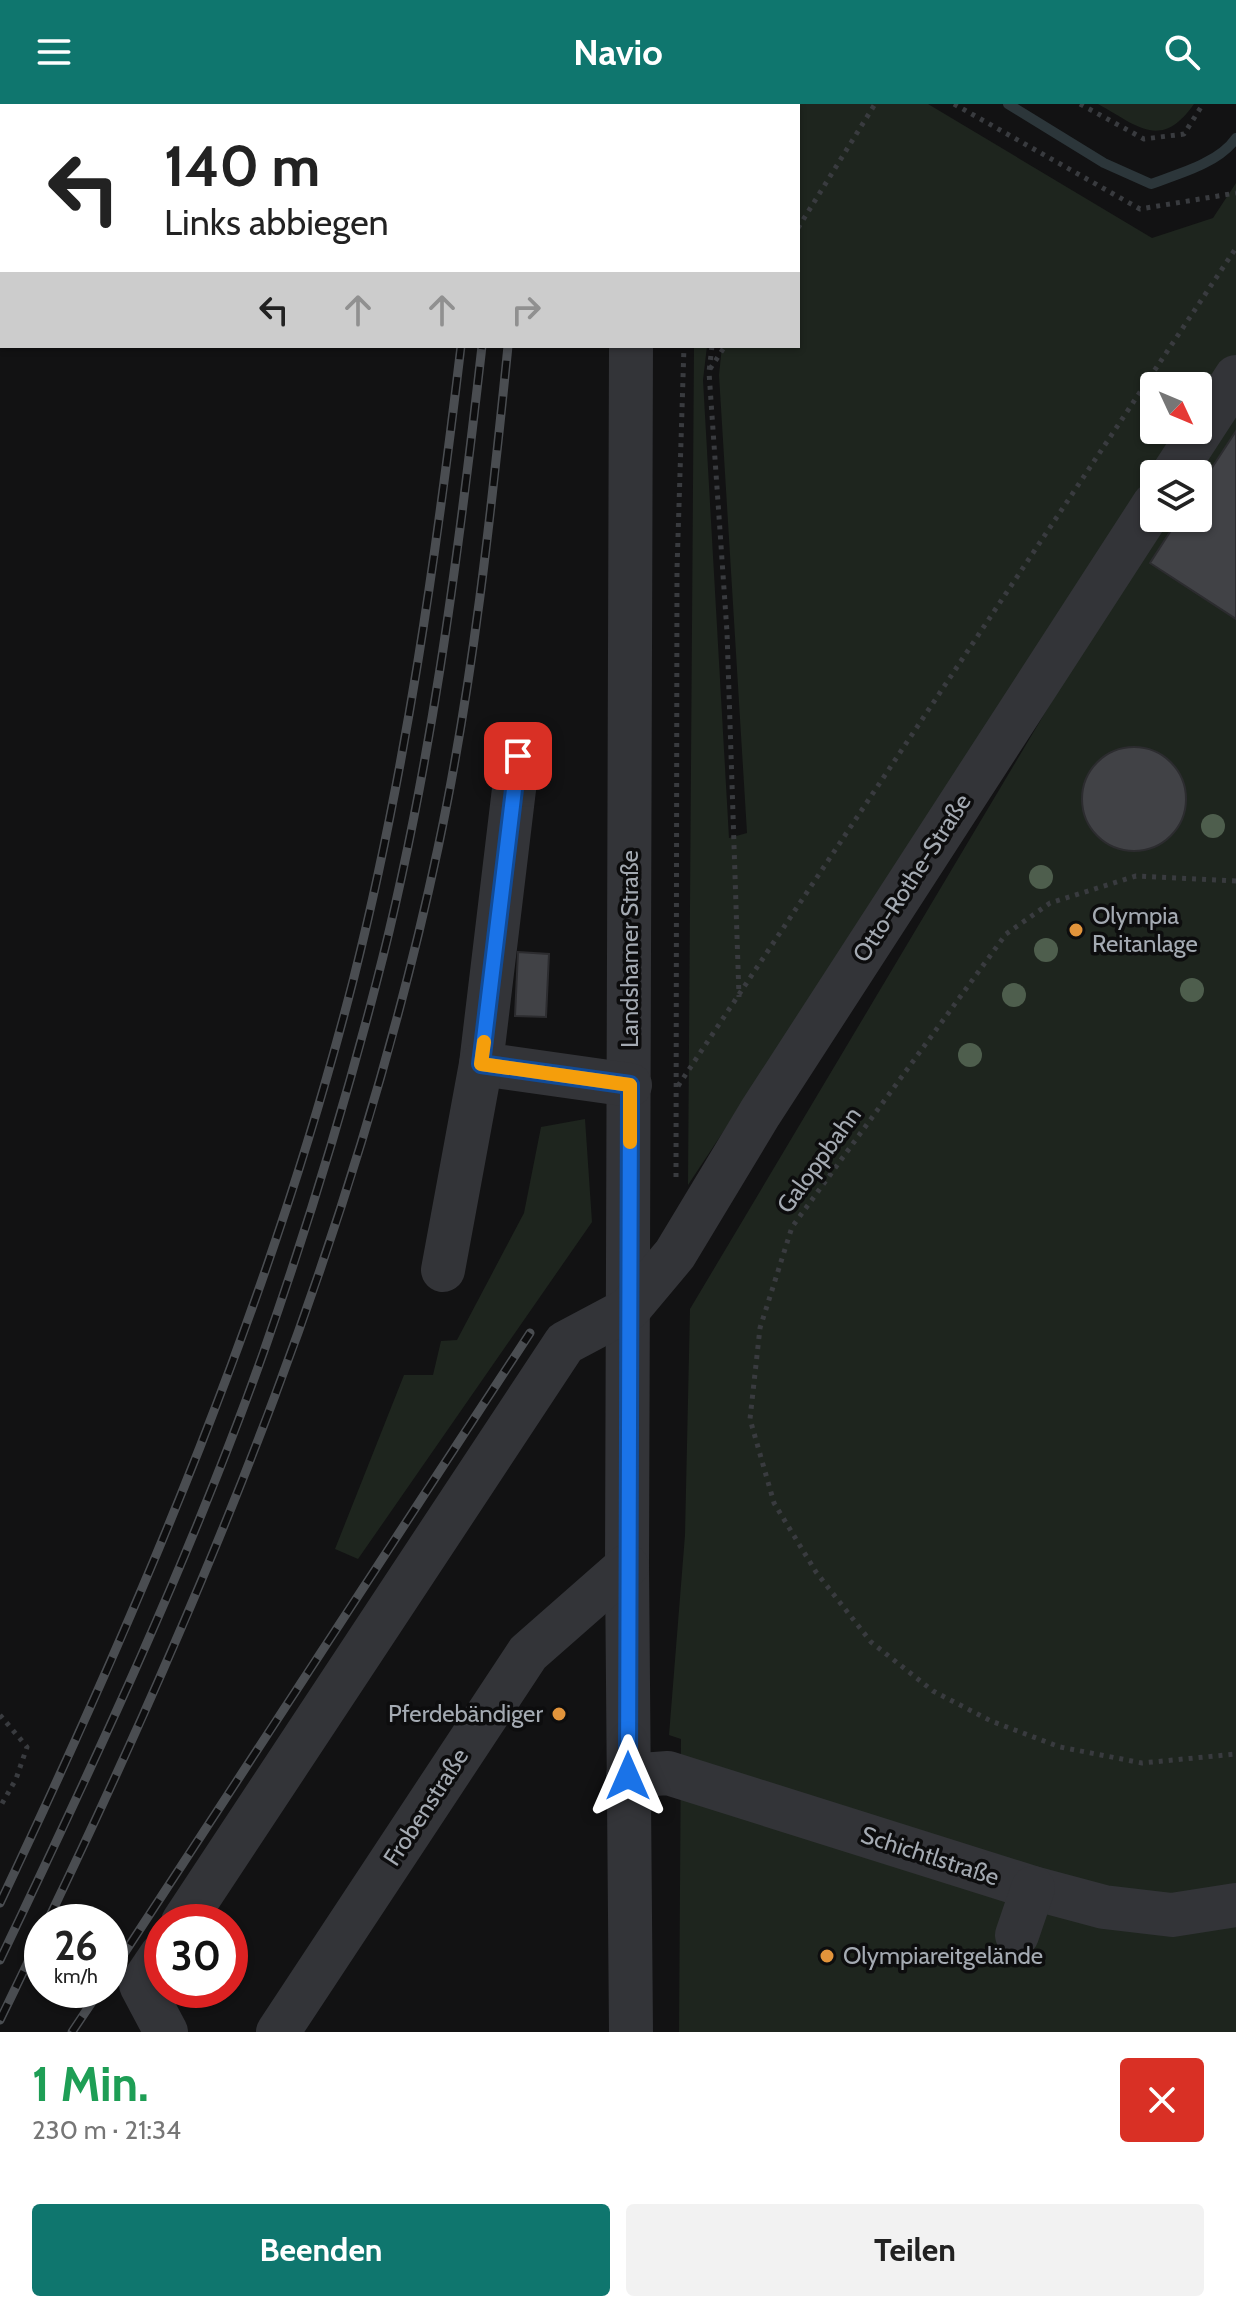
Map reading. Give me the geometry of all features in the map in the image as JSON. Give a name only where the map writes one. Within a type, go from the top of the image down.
[{"type":"street","name":"Landshamer Straße","points":[[631,348],[627,1566],[631,2032]]},
{"type":"street","points":[[1182,460],[1236,377]]},
{"type":"street","name":"Otto-Rothe-Straße","points":[[629,1309],[675,1254],[768,1100],[1140,526]]},
{"type":"street","points":[[443,1270],[481,1064],[518,756]]},
{"type":"street","points":[[481,1064],[630,1085]]},
{"type":"street","points":[[195,1904],[565,1343],[629,1309]]},
{"type":"street","name":"Frobenstraße","points":[[278,2032],[528,1653],[627,1566]]},
{"type":"street","name":"Schichtlstraße","points":[[628,1776],[668,1773],[1033,1888],[1104,1907],[1172,1915],[1236,1905]]},
{"type":"street","points":[[1017,1935],[1033,1888]]},
{"type":"street","points":[[153,2008],[166,2032]]},
{"type":"path","points":[[800,225],[875,104]]},
{"type":"path","points":[[954,104],[1140,209],[1236,193]]},
{"type":"path","points":[[1080,104],[1144,139],[1184,134],[1203,104]]},
{"type":"path","points":[[678,1086],[1236,248]]},
{"type":"path","points":[[676,1193],[677,569],[684,348]]},
{"type":"path","points":[[712,348],[709,372],[728,647],[739,998]]},
{"type":"path","points":[[709,372],[724,348]]},
{"type":"path","name":"Galoppbahn","points":[[1236,881],[1136,876],[1050,903],[1006,934],[792,1227],[760,1328],[750,1419],[774,1503],[816,1572],[871,1642],[933,1691],[991,1721],[1060,1747],[1142,1763],[1236,1754]]},
{"type":"path","points":[[0,1715],[27,1747],[16,1779],[0,1807]]},
{"type":"shaded area","points":[[800,104],[928,104],[1152,238],[1213,218],[1236,183],[1236,356],[1212,393],[1212,372],[1140,372],[1140,444],[1178,444],[1167,460],[1140,460],[1140,501],[688,1185],[694,348],[707,348],[703,380],[729,838],[747,833],[719,375],[722,348],[800,348]]},
{"type":"shaded area","points":[[1098,104],[1194,104],[1171,127],[1149,130]]},
{"type":"shaded area","name":"Olympia Reitanlage","points":[[1236,388],[1236,2032],[679,2032],[681,1739],[669,1735],[685,1535],[690,1309],[1153,532],[1212,532],[1212,460],[1204,460]]},
{"type":"shaded area","points":[[585,1119],[592,1222],[358,1559],[335,1549],[404,1375],[433,1375],[441,1341],[457,1340],[524,1213],[541,1127]]},
{"type":"building","points":[[1236,431],[1236,619],[1150,563],[1170,532],[1212,532],[1212,468]]},
{"type":"building","points":[[1134,747],[1154,751],[1171,762],[1182,779],[1186,799],[1182,819],[1171,836],[1154,847],[1134,851],[1114,847],[1097,836],[1086,819],[1082,799],[1086,779],[1097,762],[1114,751]]},
{"type":"building","points":[[518,952],[549,954],[546,1017],[515,1016]]},
{"type":"waterway","points":[[1008,104],[1104,163],[1151,184],[1209,161],[1236,138]]},
{"type":"railway","points":[[0,1903],[104,1677],[200,1448],[284,1215],[321,1097],[373,899],[404,742],[430,584],[461,348]]},
{"type":"railway","points":[[0,1960],[106,1735],[205,1506],[264,1351],[338,1123],[395,906],[427,747],[452,587],[482,348]]},
{"type":"railway","points":[[55,1904],[167,1661],[223,1529],[323,1262],[366,1126],[405,988],[450,786],[480,598],[508,348]]},
{"type":"railway","points":[[128,1947],[530,1333]]},
{"type":"railway","points":[[0,2020],[24,1970]]},
{"type":"railway","points":[[72,2032],[88,2008]]},
{"type":"slow traffic","points":[[484,1042],[481,1064],[630,1085],[630,1142]]},
{"type":"place","name":"Olympia Reitanlage","points":[[1076,930]]},
{"type":"place","name":"Pferdebändiger","points":[[559,1714]]},
{"type":"place","name":"Olympiareitgelände","points":[[827,1956]]},
{"type":"route","points":[[518,756],[481,1064],[630,1085],[628,1776]]}]
